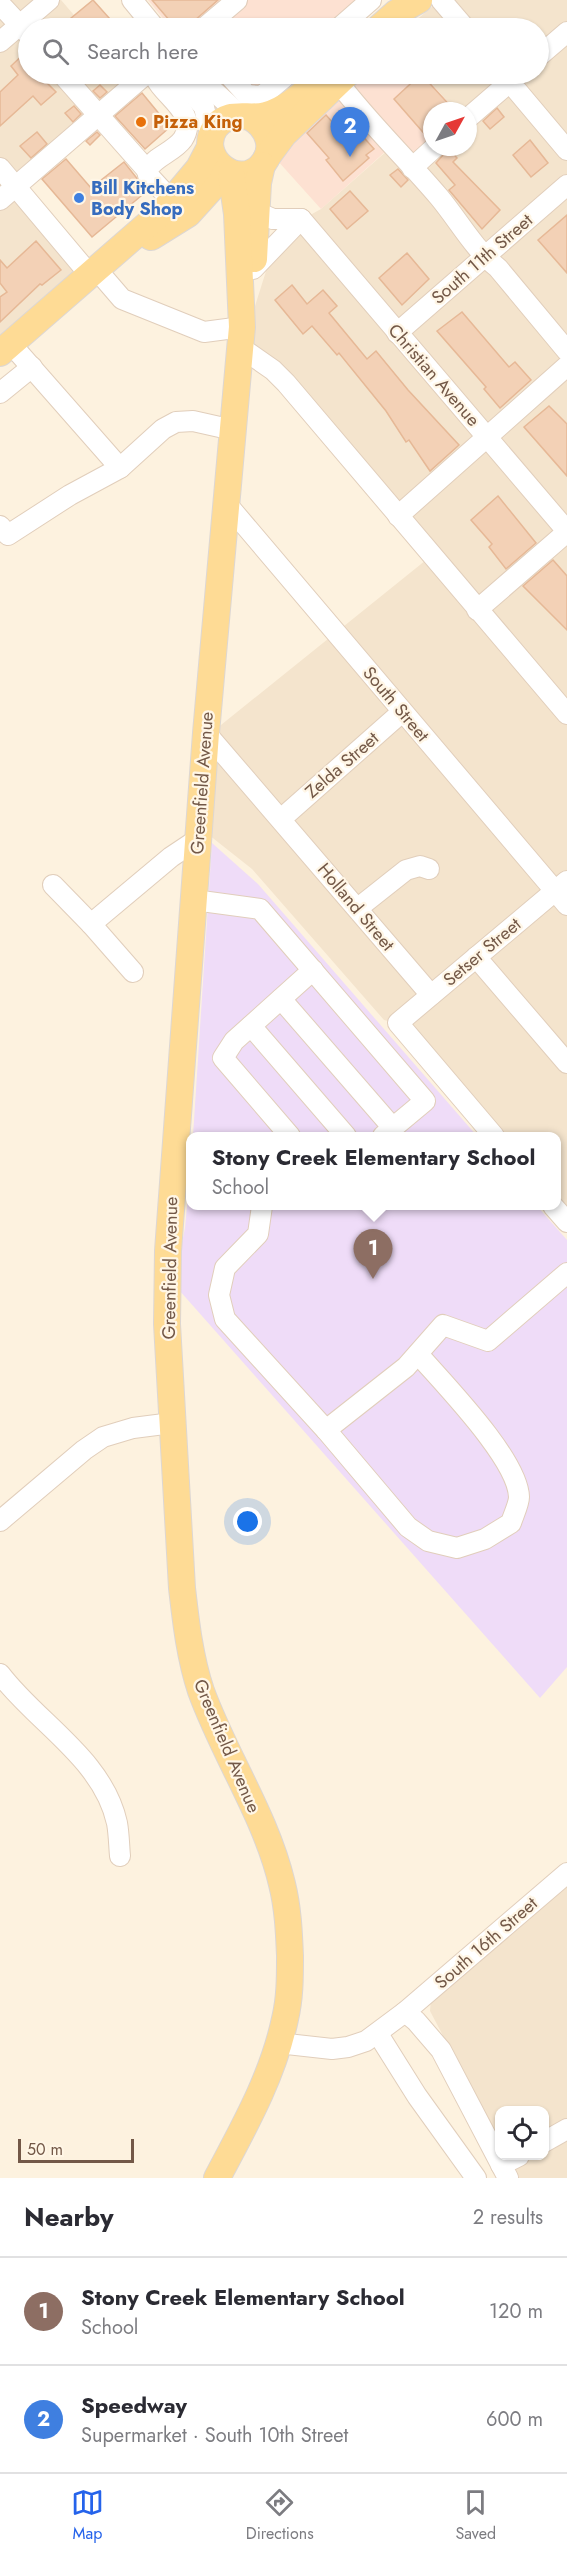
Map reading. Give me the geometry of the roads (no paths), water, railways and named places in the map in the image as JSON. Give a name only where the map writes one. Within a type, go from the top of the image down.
[{"type":"main road","points":[[388,18],[419,0]]},
{"type":"main road","points":[[6,349],[172,201],[199,168],[222,121],[265,115],[284,107],[323,84]]},
{"type":"main road","points":[[211,142],[215,161],[229,172],[250,173],[264,161],[284,134],[330,84]]},
{"type":"main road","points":[[245,116],[265,129],[270,148],[264,161]]},
{"type":"main road","name":"Greenfield Avenue","points":[[218,2178],[260,2096],[278,2043],[290,1989],[290,1938],[282,1884],[255,1809],[220,1737],[195,1670],[182,1588],[167,1324],[168,1251],[182,1154],[198,839],[241,337],[247,213],[264,161]]},
{"type":"main road","points":[[94,272],[178,220],[202,200],[204,195],[229,172]]},
{"type":"main road","name":"Greenfield Avenue","points":[[229,172],[247,213],[253,269],[252,287],[241,337]]},
{"type":"street","points":[[34,18],[49,0]]},
{"type":"street","points":[[122,0],[133,18]]},
{"type":"street","points":[[132,0],[147,18]]},
{"type":"street","points":[[216,18],[237,0]]},
{"type":"street","points":[[350,18],[371,0]]},
{"type":"street","points":[[441,0],[456,18]]},
{"type":"street","points":[[0,4],[18,24]]},
{"type":"street","points":[[549,48],[567,32]]},
{"type":"street","points":[[0,42],[18,33]]},
{"type":"street","points":[[71,84],[172,201]]},
{"type":"street","points":[[0,200],[134,84]]},
{"type":"street","points":[[147,170],[178,144],[184,137],[186,126],[182,109],[160,84]]},
{"type":"street","points":[[184,84],[204,107],[211,142]]},
{"type":"street","points":[[207,84],[245,116]]},
{"type":"street","points":[[238,84],[248,95],[262,96],[276,84]]},
{"type":"street","points":[[344,84],[447,207],[484,257],[498,268],[567,351]]},
{"type":"street","points":[[477,109],[503,84]]},
{"type":"street","points":[[517,84],[567,150]]},
{"type":"street","points":[[412,168],[425,156]]},
{"type":"street","points":[[0,168],[94,272],[122,299],[204,332],[241,337],[286,383],[567,714]]},
{"type":"street","name":"South 11th Street","points":[[397,333],[567,185]]},
{"type":"street","points":[[202,200],[273,219],[301,219]]},
{"type":"street","points":[[253,269],[301,219]]},
{"type":"street","name":"Christian Avenue","points":[[301,219],[567,532]]},
{"type":"street","points":[[6,349],[32,367],[120,468]]},
{"type":"street","points":[[398,516],[567,366]]},
{"type":"street","points":[[0,393],[32,367]]},
{"type":"street","points":[[0,526],[8,535],[70,495],[120,468],[164,429],[176,422],[193,421],[232,430]]},
{"type":"street","name":"South Street","points":[[226,503],[402,712],[563,892]]},
{"type":"street","points":[[477,610],[567,532]]},
{"type":"street","name":"Zelda Street","points":[[281,819],[402,712]]},
{"type":"street","name":"Holland Street","points":[[206,733],[431,995]]},
{"type":"street","points":[[91,924],[171,857],[198,839]]},
{"type":"street","points":[[358,908],[406,870],[420,866],[429,869]]},
{"type":"street","points":[[53,885],[133,972]]},
{"type":"street","name":"Setser Street","points":[[490,1132],[398,1023],[476,957],[563,892]]},
{"type":"street","points":[[194,900],[260,909],[425,1101],[388,1132],[280,999]]},
{"type":"street","points":[[476,957],[567,1063]]},
{"type":"street","points":[[286,1132],[223,1058],[234,1041],[313,970]]},
{"type":"street","points":[[251,1026],[342,1132]]},
{"type":"street","points":[[261,1210],[258,1234],[225,1268],[219,1295],[225,1319],[326,1430],[408,1527],[428,1541],[457,1548],[484,1539],[510,1523],[519,1497],[510,1466],[465,1408],[418,1354]]},
{"type":"street","points":[[556,1210],[567,1222]]},
{"type":"street","points":[[326,1430],[406,1367],[443,1325],[488,1341],[567,1273]]},
{"type":"street","points":[[0,1521],[84,1450],[103,1437],[133,1428],[172,1423]]},
{"type":"street","points":[[0,1674],[79,1756],[99,1782],[117,1822],[120,1856]]},
{"type":"street","name":"South 16th Street","points":[[278,2043],[332,2049],[348,2048],[378,2034],[567,1873]]},
{"type":"street","points":[[405,2012],[441,2050],[505,2171],[515,2160]]},
{"type":"street","points":[[378,2034],[417,2096],[476,2178]]},
{"type":"street","points":[[549,2139],[567,2129]]},
{"type":"place","name":"Pizza King","points":[[141,122]]},
{"type":"place","name":"Speedway","points":[[350,157]]},
{"type":"place","name":"Bill Kitchens Body Shop","points":[[79,198]]},
{"type":"place","name":"Stony Creek Elementary School","points":[[373,1279]]}]
